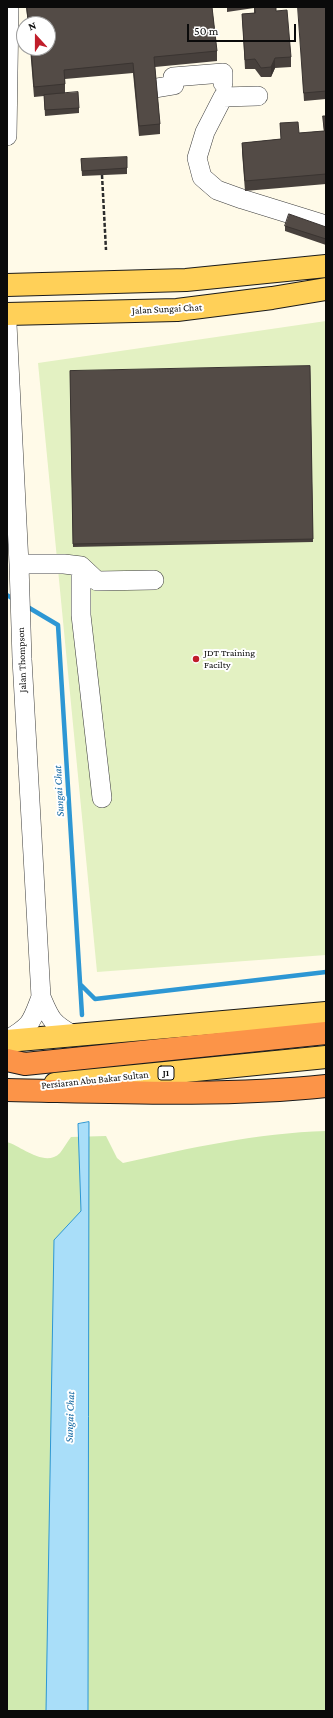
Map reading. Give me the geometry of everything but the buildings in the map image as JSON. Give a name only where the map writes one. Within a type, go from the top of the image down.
[{"type":"highway","points":[[7,1060],[25,1064],[326,1033]]},
{"type":"highway","points":[[7,1089],[178,1093],[281,1090],[326,1086]]},
{"type":"main road","points":[[7,285],[186,280],[326,266]]},
{"type":"main road","name":"Jalan Sungai Chat","points":[[7,314],[177,310],[272,298],[326,289]]},
{"type":"main road","points":[[7,1040],[326,1012]]},
{"type":"main road","name":"Persiaran Abu Bakar Sultan","points":[[7,1089],[326,1057]]},
{"type":"street","points":[[7,136],[9,7]]},
{"type":"street","points":[[156,88],[174,85],[173,77],[223,73],[223,84]]},
{"type":"street","points":[[258,96],[223,97],[205,132],[197,158],[202,176],[218,190],[326,225]]},
{"type":"street","name":"Jalan Thompson","points":[[7,324],[22,659],[41,996],[52,1021],[60,1028],[73,1035]]},
{"type":"street","points":[[19,569],[64,564],[81,566],[97,581],[154,580]]},
{"type":"street","points":[[81,566],[80,615],[102,798]]},
{"type":"street","name":"Jalan Thompson","points":[[7,1040],[23,1031],[31,1023],[41,996]]},
{"type":"path","points":[[102,175],[106,250]]},
{"type":"green space","name":"JDT Training Facilty","points":[[326,321],[326,955],[97,972],[38,363]]},
{"type":"green space","points":[[326,1131],[326,1711],[7,1711],[7,1142],[33,1155],[47,1158],[54,1157],[60,1153],[71,1137],[106,1136],[117,1158],[123,1163],[249,1138],[300,1132]]},
{"type":"water","points":[[89,1122],[88,1711],[46,1711],[54,1240],[81,1211],[78,1124]]},
{"type":"waterway","name":"Sungai Chat","points":[[7,595],[16,601]]},
{"type":"waterway","name":"Sungai Chat","points":[[26,606],[58,625],[82,1015]]},
{"type":"waterway","points":[[81,985],[95,999],[326,972]]},
{"type":"place","name":"JDT Training Facilty","points":[[196,659]]}]
